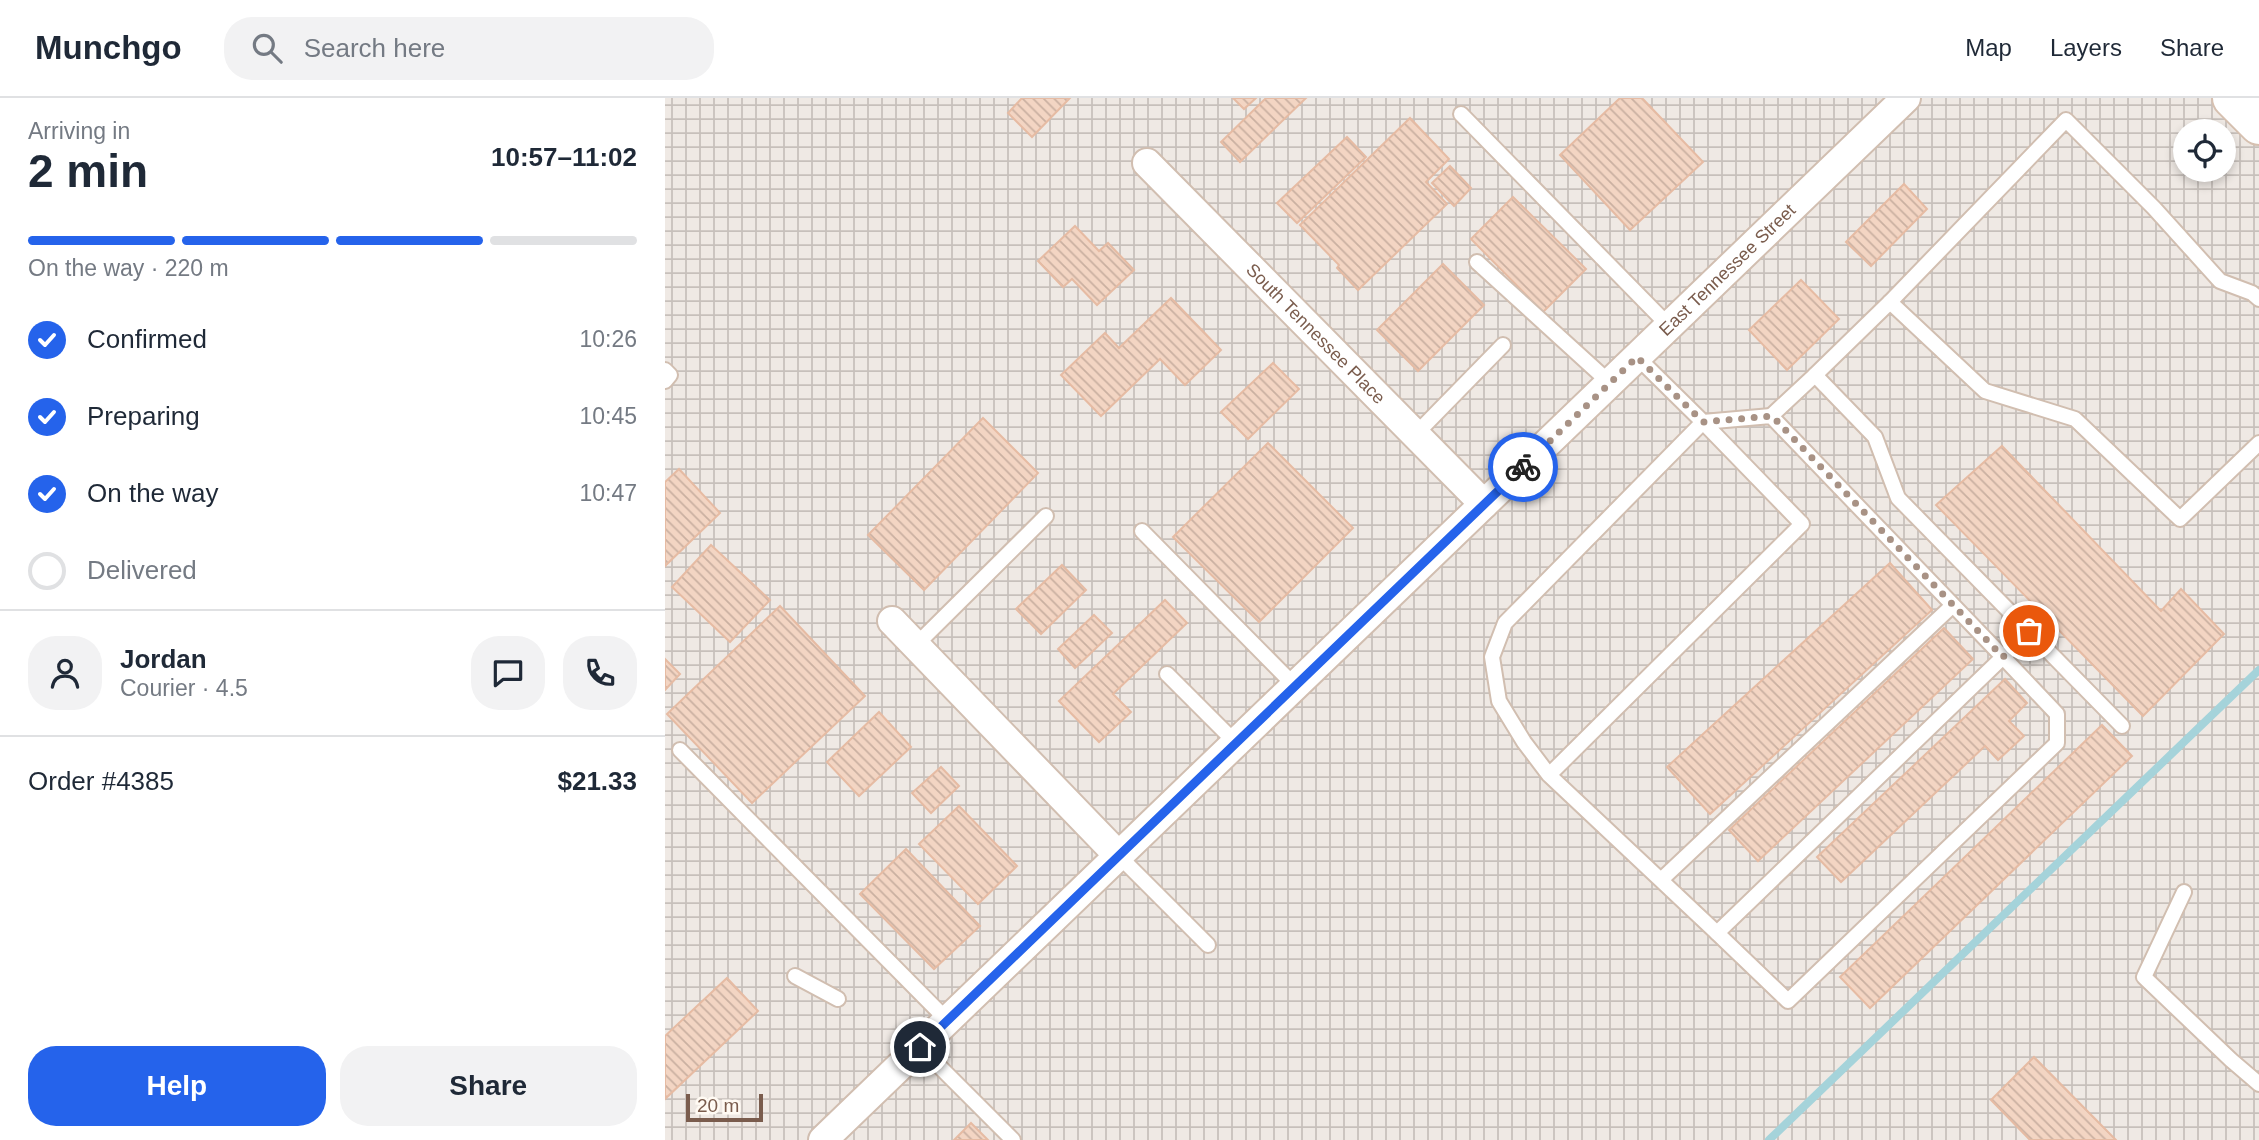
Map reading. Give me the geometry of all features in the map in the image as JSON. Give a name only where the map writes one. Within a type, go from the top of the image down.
[{"type":"street","name":"East Tennessee Street","points":[[823,1140],[1906,98]]},
{"type":"street","points":[[2232,98],[2259,125]]},
{"type":"street","name":"South Tennessee Place","points":[[1147,163],[1484,504]]},
{"type":"street","points":[[892,621],[1119,856]]},
{"type":"lane","points":[[1461,114],[1669,326]]},
{"type":"lane","points":[[1772,416],[2057,714],[2057,743],[1788,1001],[1549,775],[1524,742],[1499,701],[1492,657],[1505,623],[1703,422],[1772,416],[1891,302],[2066,120],[2154,208],[2220,281],[2252,293],[2259,299]]},
{"type":"lane","points":[[1477,262],[1610,383]]},
{"type":"lane","points":[[1891,302],[1985,391],[2075,419],[2180,519],[2259,443]]},
{"type":"lane","points":[[1415,435],[1503,345]]},
{"type":"lane","points":[[1549,775],[1802,524],[1637,357]]},
{"type":"lane","points":[[665,370],[670,375],[665,381]]},
{"type":"lane","points":[[1815,375],[1875,437],[1898,498],[2122,726]]},
{"type":"lane","points":[[915,646],[1046,516]]},
{"type":"lane","points":[[1142,531],[1295,686]]},
{"type":"lane","points":[[1662,879],[1952,606]]},
{"type":"lane","points":[[1717,933],[2029,631]]},
{"type":"lane","points":[[1167,674],[1236,743]]},
{"type":"lane","points":[[680,750],[947,1020]]},
{"type":"lane","points":[[1119,856],[1207,945]]},
{"type":"lane","points":[[2184,892],[2144,977],[2259,1084]]},
{"type":"lane","points":[[795,975],[838,999]]},
{"type":"lane","points":[[920,1047],[1013,1140]]},
{"type":"shaded area","points":[[665,98],[2259,98],[2259,1140],[665,1140]]},
{"type":"building","points":[[1022,98],[1070,98],[1032,137],[1008,113]]},
{"type":"building","points":[[1233,98],[1256,98],[1244,109]]},
{"type":"building","points":[[1266,98],[1306,98],[1240,162],[1221,142]]},
{"type":"building","points":[[1620,98],[1642,98],[1703,162],[1630,230],[1560,155]]},
{"type":"building","points":[[1410,118],[1449,159],[1426,182],[1447,204],[1358,290],[1337,268],[1339,265],[1300,225]]},
{"type":"building","points":[[1347,137],[1366,157],[1297,223],[1277,203]]},
{"type":"building","points":[[1450,166],[1471,188],[1454,206],[1432,183]]},
{"type":"building","points":[[1904,184],[1927,209],[1871,266],[1846,242]]},
{"type":"building","points":[[1513,197],[1586,269],[1543,312],[1471,239]]},
{"type":"building","points":[[1075,226],[1099,251],[1108,243],[1134,270],[1097,305],[1072,279],[1063,287],[1038,261]]},
{"type":"building","points":[[1443,264],[1484,305],[1418,371],[1377,330]]},
{"type":"building","points":[[1801,280],[1839,319],[1787,370],[1749,330]]},
{"type":"building","points":[[1171,298],[1221,350],[1185,385],[1160,359],[1101,416],[1061,375],[1105,333],[1119,348]]},
{"type":"building","points":[[1273,363],[1299,389],[1248,439],[1221,412]]},
{"type":"building","points":[[983,418],[1038,473],[924,590],[868,535]]},
{"type":"building","points":[[1268,443],[1353,528],[1259,622],[1173,537]]},
{"type":"building","points":[[2002,446],[2161,611],[2181,589],[2224,634],[2143,716],[1936,505]]},
{"type":"building","points":[[679,469],[720,513],[665,566],[665,482]]},
{"type":"building","points":[[711,545],[770,600],[730,642],[672,587]]},
{"type":"building","points":[[1890,563],[1932,610],[1710,814],[1667,767]]},
{"type":"building","points":[[1062,565],[1086,590],[1041,634],[1016,609]]},
{"type":"building","points":[[1165,600],[1187,623],[1113,694],[1131,712],[1099,742],[1059,701]]},
{"type":"building","points":[[780,606],[865,696],[752,803],[667,714]]},
{"type":"building","points":[[1094,615],[1112,633],[1075,668],[1058,649]]},
{"type":"building","points":[[1944,628],[1973,659],[1758,861],[1729,830]]},
{"type":"building","points":[[665,659],[680,674],[665,690]]},
{"type":"building","points":[[2005,679],[2027,703],[2009,721],[2024,736],[1998,760],[1985,746],[1841,882],[1817,857]]},
{"type":"building","points":[[879,712],[911,747],[859,796],[827,762]]},
{"type":"building","points":[[2102,725],[2132,756],[1870,1008],[1840,977]]},
{"type":"building","points":[[941,767],[959,786],[931,813],[912,793]]},
{"type":"building","points":[[959,806],[1017,866],[978,904],[919,844]]},
{"type":"building","points":[[906,849],[980,926],[934,969],[860,894]]},
{"type":"building","points":[[727,978],[758,1011],[665,1099],[665,1036]]},
{"type":"building","points":[[2034,1057],[2116,1140],[2030,1140],[1991,1100]]},
{"type":"building","points":[[971,1123],[988,1140],[954,1140]]},
{"type":"waterway","points":[[1769,1140],[2259,670]]},
{"type":"way so far","points":[[1523,467],[1637,357],[1703,422],[1772,416],[2003,657],[2029,631]]},
{"type":"route","points":[[920,1047],[1523,467]]}]
